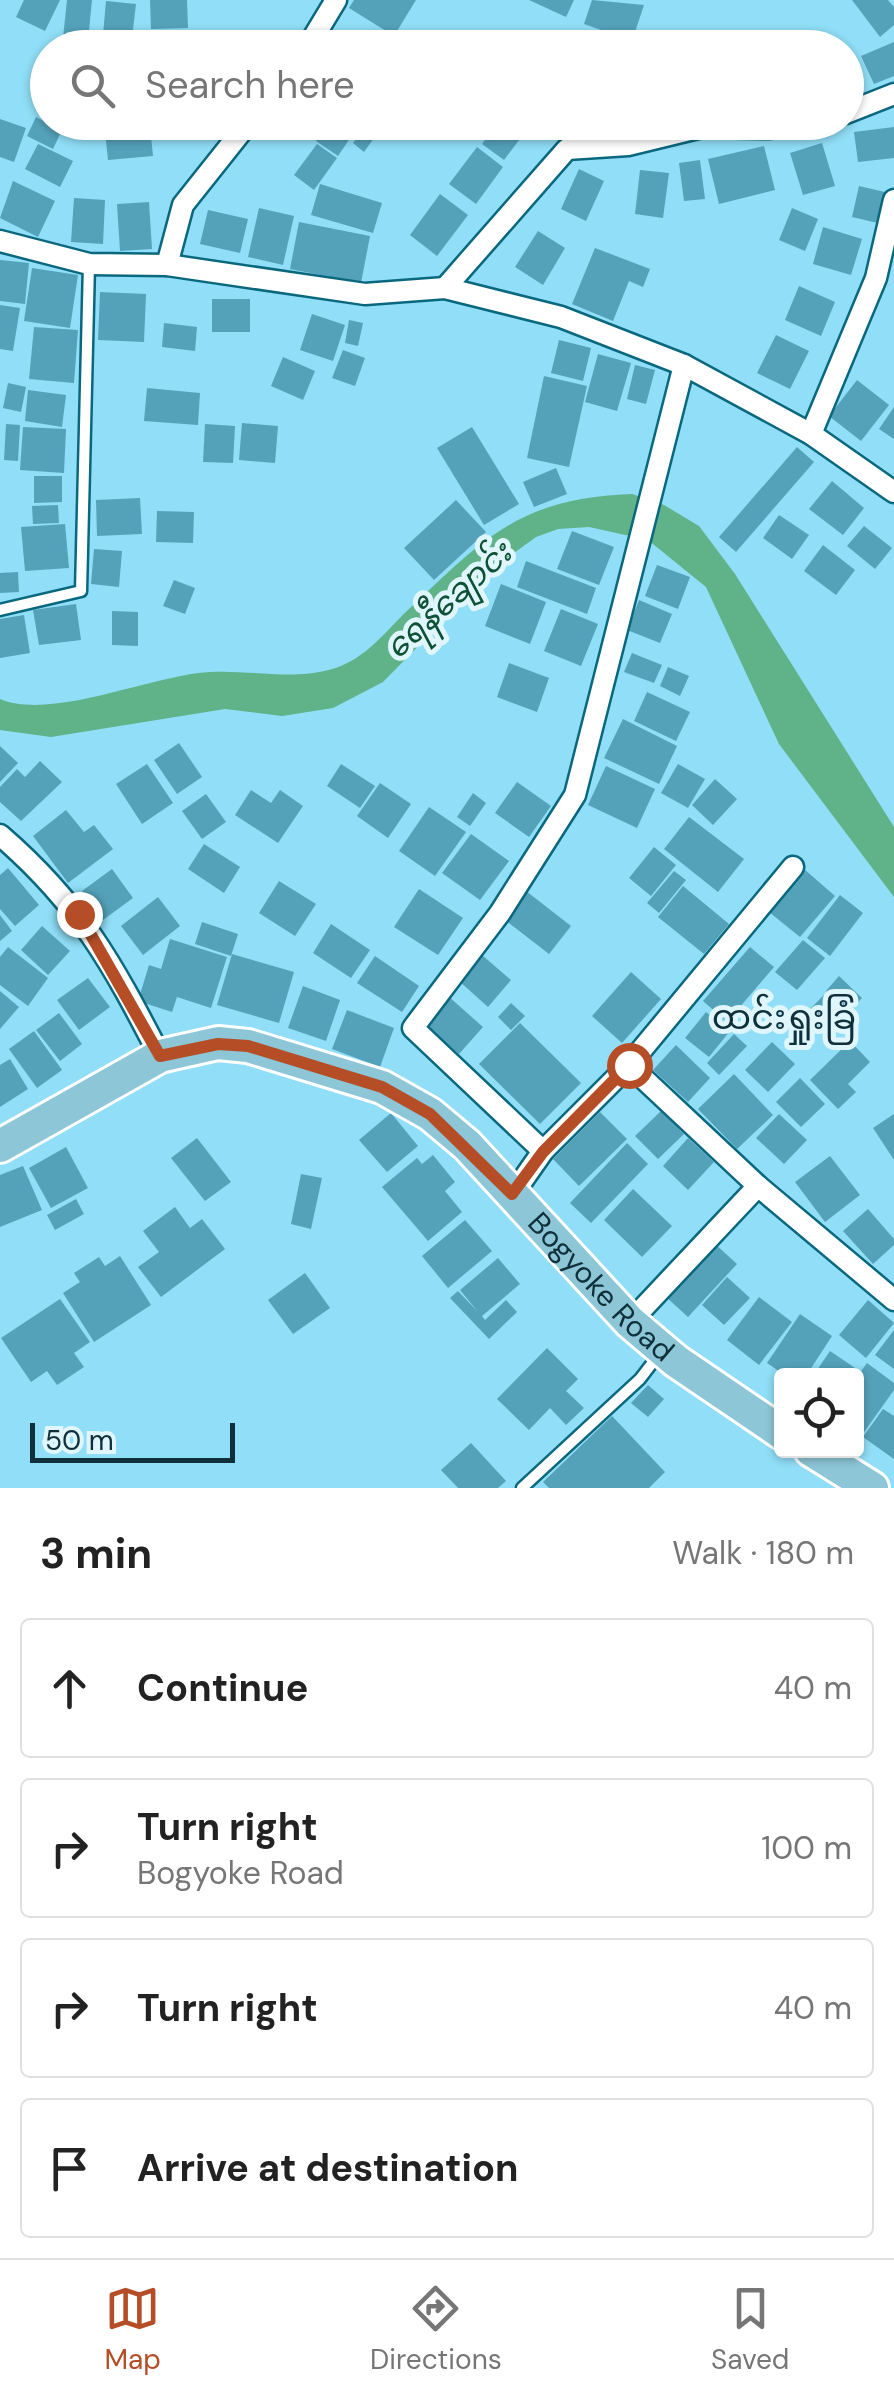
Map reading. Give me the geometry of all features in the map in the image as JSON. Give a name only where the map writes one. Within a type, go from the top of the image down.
[{"type":"main road","name":"Bogyoke Road","points":[[0,1146],[160,1056],[218,1044],[248,1046],[382,1087],[430,1114],[512,1194],[630,1322],[662,1350],[774,1427]]},
{"type":"main road","points":[[824,1458],[872,1488]]},
{"type":"street","points":[[318,30],[336,0]]},
{"type":"street","points":[[864,106],[894,94]]},
{"type":"street","points":[[167,265],[184,205],[235,140]]},
{"type":"street","points":[[445,288],[567,149],[647,140]]},
{"type":"street","points":[[811,434],[876,278],[894,200]]},
{"type":"street","points":[[0,241],[89,264],[167,265],[365,294],[445,288],[561,317],[684,365],[811,434],[894,492]]},
{"type":"street","points":[[543,1152],[413,1028],[500,913],[575,795],[684,365]]},
{"type":"street","points":[[0,836],[50,878],[79,914],[160,1056]]},
{"type":"street","points":[[512,1194],[543,1152],[629,1065],[793,867]]},
{"type":"street","points":[[629,1065],[758,1186],[894,1300]]},
{"type":"street","points":[[630,1322],[758,1186]]},
{"type":"lane","points":[[0,610],[81,590],[89,264]]},
{"type":"lane","points":[[522,1488],[640,1379],[662,1350]]},
{"type":"water","name":"ရေနီချောင်း","points":[[632,494],[664,505],[699,526],[735,574],[894,827],[894,897],[779,744],[706,587],[648,540],[589,527],[558,529],[536,537],[500,563],[383,682],[333,708],[282,716],[225,709],[51,737],[0,730],[0,699],[47,704],[186,675],[305,674],[342,665],[372,646],[460,561],[507,526],[561,504]]},
{"type":"building","points":[[24,0],[60,0],[45,30],[16,17]]},
{"type":"building","points":[[67,0],[92,0],[89,30],[64,30]]},
{"type":"building","points":[[150,0],[187,0],[188,28],[151,29]]},
{"type":"building","points":[[354,0],[416,0],[398,30],[384,30],[349,8]]},
{"type":"building","points":[[529,0],[574,0],[566,17]]},
{"type":"building","points":[[592,0],[644,5],[636,30],[601,30],[584,24]]},
{"type":"building","points":[[852,0],[888,0],[894,7],[894,25],[880,37]]},
{"type":"building","points":[[106,1],[136,4],[133,30],[103,30]]},
{"type":"building","points":[[894,42],[894,76],[874,84],[864,55]]},
{"type":"building","points":[[0,119],[26,128],[14,162],[0,157]]},
{"type":"building","points":[[894,127],[894,158],[858,162],[855,140],[864,140],[864,131]]},
{"type":"building","points":[[35,140],[57,140],[53,149]]},
{"type":"building","points":[[106,140],[151,140],[153,156],[108,160]]},
{"type":"building","points":[[317,140],[349,140],[338,156]]},
{"type":"building","points":[[355,140],[373,140],[364,152],[353,143]]},
{"type":"building","points":[[485,140],[519,140],[504,160],[482,144]]},
{"type":"building","points":[[822,143],[835,186],[803,195],[790,153]]},
{"type":"building","points":[[38,144],[73,161],[60,187],[25,169]]},
{"type":"building","points":[[317,144],[337,158],[314,190],[294,175]]},
{"type":"building","points":[[764,146],[775,190],[719,204],[708,159]]},
{"type":"building","points":[[477,147],[503,167],[476,204],[449,184]]},
{"type":"building","points":[[700,160],[705,199],[684,201],[679,163]]},
{"type":"building","points":[[579,169],[604,181],[586,221],[561,209]]},
{"type":"building","points":[[640,170],[669,173],[663,218],[635,214]]},
{"type":"building","points":[[13,181],[55,201],[38,237],[0,218]]},
{"type":"building","points":[[320,184],[382,203],[373,233],[311,215]]},
{"type":"building","points":[[859,186],[889,193],[882,224],[852,217]]},
{"type":"building","points":[[440,194],[468,215],[437,256],[410,235]]},
{"type":"building","points":[[74,198],[105,200],[103,244],[71,242]]},
{"type":"building","points":[[149,202],[152,249],[120,251],[117,204]]},
{"type":"building","points":[[259,208],[294,216],[283,265],[248,257]]},
{"type":"building","points":[[792,208],[818,219],[805,251],[779,240]]},
{"type":"building","points":[[208,210],[248,219],[240,253],[200,244]]},
{"type":"building","points":[[299,222],[370,236],[361,283],[290,269]]},
{"type":"building","points":[[823,227],[862,239],[851,275],[813,264]]},
{"type":"building","points":[[538,231],[565,248],[543,285],[515,267]]},
{"type":"building","points":[[595,248],[650,269],[643,287],[629,281],[613,321],[572,304]]},
{"type":"building","points":[[0,260],[29,263],[25,304],[0,301]]},
{"type":"building","points":[[32,268],[78,275],[70,328],[24,321]]},
{"type":"building","points":[[799,286],[835,302],[821,336],[785,320]]},
{"type":"building","points":[[100,292],[146,294],[144,342],[98,340]]},
{"type":"building","points":[[212,299],[250,299],[250,332],[212,332]]},
{"type":"building","points":[[0,305],[20,308],[13,351],[0,349]]},
{"type":"building","points":[[312,314],[345,325],[333,361],[300,350]]},
{"type":"building","points":[[349,320],[363,323],[358,346],[345,343]]},
{"type":"building","points":[[164,323],[197,327],[195,351],[162,347]]},
{"type":"building","points":[[34,327],[78,330],[74,383],[29,379]]},
{"type":"building","points":[[776,335],[809,351],[790,389],[757,373]]},
{"type":"building","points":[[559,340],[591,348],[583,381],[551,373]]},
{"type":"building","points":[[343,350],[365,358],[355,386],[332,378]]},
{"type":"building","points":[[598,354],[631,363],[617,411],[585,402]]},
{"type":"building","points":[[283,357],[315,371],[303,400],[271,386]]},
{"type":"building","points":[[635,365],[655,370],[646,404],[627,399]]},
{"type":"building","points":[[544,376],[587,386],[569,467],[527,458]]},
{"type":"building","points":[[857,380],[889,405],[861,441],[829,416]]},
{"type":"building","points":[[8,383],[26,387],[21,412],[3,408]]},
{"type":"building","points":[[147,388],[200,393],[198,425],[144,421]]},
{"type":"building","points":[[28,390],[66,395],[62,427],[25,421]]},
{"type":"building","points":[[894,407],[894,439],[879,429]]},
{"type":"building","points":[[242,423],[278,426],[275,463],[239,460]]},
{"type":"building","points":[[6,424],[20,425],[18,461],[4,460]]},
{"type":"building","points":[[205,424],[235,426],[233,463],[203,462]]},
{"type":"building","points":[[23,427],[66,429],[64,473],[20,470]]},
{"type":"building","points":[[472,427],[519,504],[484,525],[437,448]]},
{"type":"building","points":[[797,447],[814,462],[736,552],[719,537]]},
{"type":"building","points":[[556,468],[567,494],[534,507],[523,482]]},
{"type":"building","points":[[34,476],[62,476],[62,502],[34,503]]},
{"type":"building","points":[[832,481],[864,508],[843,535],[809,509]]},
{"type":"building","points":[[140,498],[142,534],[97,536],[96,500]]},
{"type":"building","points":[[456,500],[486,532],[434,580],[404,548]]},
{"type":"building","points":[[58,505],[59,523],[33,524],[32,506]]},
{"type":"building","points":[[157,511],[194,512],[193,543],[156,542]]},
{"type":"building","points":[[779,515],[809,535],[792,559],[763,538]]},
{"type":"building","points":[[65,524],[69,568],[25,571],[21,527]]},
{"type":"building","points":[[864,526],[892,548],[875,569],[847,546]]},
{"type":"building","points":[[572,531],[614,547],[599,585],[557,569]]},
{"type":"building","points":[[823,545],[855,570],[836,595],[804,571]]},
{"type":"building","points":[[94,549],[122,551],[119,587],[91,584]]},
{"type":"building","points":[[526,561],[596,588],[587,614],[517,587]]},
{"type":"building","points":[[657,565],[690,577],[678,609],[645,596]]},
{"type":"building","points":[[18,572],[19,592],[0,593],[0,573]]},
{"type":"building","points":[[174,580],[195,588],[185,614],[163,606]]},
{"type":"building","points":[[501,584],[546,602],[530,644],[485,626]]},
{"type":"building","points":[[639,600],[672,614],[660,643],[627,630]]},
{"type":"building","points":[[76,604],[81,640],[39,645],[33,610]]},
{"type":"building","points":[[561,609],[598,624],[581,666],[544,651]]},
{"type":"building","points":[[112,611],[138,612],[138,646],[112,645]]},
{"type":"building","points":[[24,615],[30,653],[0,658],[0,619]]},
{"type":"building","points":[[632,653],[662,665],[654,683],[624,672]]},
{"type":"building","points":[[509,663],[549,678],[537,712],[497,697]]},
{"type":"building","points":[[668,667],[689,676],[680,696],[660,686]]},
{"type":"building","points":[[647,692],[690,712],[676,741],[634,721]]},
{"type":"building","points":[[623,719],[677,746],[659,784],[604,758]]},
{"type":"building","points":[[179,743],[202,777],[177,794],[154,760]]},
{"type":"building","points":[[0,746],[18,763],[0,782]]},
{"type":"building","points":[[40,761],[62,782],[21,821],[0,802],[0,787],[17,769],[25,777]]},
{"type":"building","points":[[147,764],[173,803],[142,824],[116,784]]},
{"type":"building","points":[[341,764],[375,786],[360,808],[327,786]]},
{"type":"building","points":[[678,764],[705,779],[688,808],[661,793]]},
{"type":"building","points":[[606,766],[655,789],[637,828],[588,805]]},
{"type":"building","points":[[715,779],[737,799],[713,825],[692,805]]},
{"type":"building","points":[[517,782],[551,806],[529,837],[495,813]]},
{"type":"building","points":[[380,783],[411,804],[388,838],[357,816]]},
{"type":"building","points":[[251,790],[271,803],[280,790],[303,806],[278,843],[235,815]]},
{"type":"building","points":[[473,793],[486,803],[470,826],[457,817]]},
{"type":"building","points":[[206,794],[226,822],[202,839],[182,811]]},
{"type":"building","points":[[429,807],[466,832],[435,876],[399,851]]},
{"type":"building","points":[[66,810],[84,832],[94,825],[113,849],[68,883],[33,836]]},
{"type":"building","points":[[689,817],[744,859],[718,892],[664,849]]},
{"type":"building","points":[[471,834],[509,861],[480,900],[442,873]]},
{"type":"building","points":[[204,844],[240,867],[224,893],[188,869]]},
{"type":"building","points":[[654,847],[676,865],[651,896],[629,878]]},
{"type":"building","points":[[8,868],[39,905],[15,926],[0,909],[0,875]]},
{"type":"building","points":[[112,869],[133,898],[103,920],[82,891]]},
{"type":"building","points":[[804,869],[835,896],[800,937],[769,912]]},
{"type":"building","points":[[674,871],[686,880],[659,913],[647,903]]},
{"type":"building","points":[[279,881],[316,904],[295,936],[259,913]]},
{"type":"building","points":[[683,886],[729,924],[704,954],[658,917]]},
{"type":"building","points":[[419,889],[463,918],[438,955],[394,927]]},
{"type":"building","points":[[526,891],[571,926],[549,954],[505,920]]},
{"type":"building","points":[[840,895],[863,913],[830,956],[807,938]]},
{"type":"building","points":[[158,897],[180,926],[143,955],[121,926]]},
{"type":"building","points":[[0,915],[12,931],[0,941]]},
{"type":"building","points":[[202,922],[238,934],[231,956],[195,944]]},
{"type":"building","points":[[331,924],[370,950],[351,978],[313,953]]},
{"type":"building","points":[[42,926],[70,951],[48,975],[21,950]]},
{"type":"building","points":[[170,939],[227,957],[211,1008],[177,997],[172,1012],[138,1001],[149,965],[161,969]]},
{"type":"building","points":[[803,940],[825,958],[797,990],[775,972]]},
{"type":"building","points":[[8,947],[48,978],[28,1006],[0,985],[0,957]]},
{"type":"building","points":[[750,947],[774,967],[727,1022],[703,1001]]},
{"type":"building","points":[[232,954],[294,972],[279,1023],[217,1005]]},
{"type":"building","points":[[482,955],[511,980],[488,1007],[459,981]]},
{"type":"building","points":[[375,956],[419,986],[402,1012],[357,983]]},
{"type":"building","points":[[631,972],[661,999],[622,1043],[592,1016]]},
{"type":"building","points":[[839,976],[862,998],[849,1012],[826,991]]},
{"type":"building","points":[[88,978],[110,1007],[79,1030],[57,1000]]},
{"type":"building","points":[[303,986],[340,1000],[326,1041],[288,1028]]},
{"type":"building","points":[[0,991],[19,1007],[0,1029]]},
{"type":"building","points":[[824,995],[846,1015],[833,1029],[811,1008]]},
{"type":"building","points":[[448,996],[483,1027],[459,1054],[424,1023]]},
{"type":"building","points":[[511,1003],[525,1016],[511,1030],[498,1017]]},
{"type":"building","points":[[347,1010],[394,1028],[380,1067],[332,1049]]},
{"type":"building","points":[[706,1012],[730,1031],[709,1057],[685,1038]]},
{"type":"building","points":[[59,1013],[82,1044],[60,1061],[36,1030]]},
{"type":"building","points":[[520,1023],[581,1083],[540,1124],[479,1064]]},
{"type":"building","points":[[34,1031],[62,1070],[37,1088],[9,1049]]},
{"type":"building","points":[[734,1034],[747,1046],[719,1075],[707,1063]]},
{"type":"building","points":[[850,1041],[870,1062],[848,1084],[856,1092],[838,1109],[810,1080]]},
{"type":"building","points":[[772,1042],[795,1064],[768,1092],[745,1070]]},
{"type":"building","points":[[676,1045],[710,1078],[688,1102],[653,1070]]},
{"type":"building","points":[[10,1059],[28,1089],[0,1107],[0,1065]]},
{"type":"building","points":[[734,1074],[773,1115],[737,1149],[698,1109]]},
{"type":"building","points":[[800,1078],[825,1104],[801,1127],[776,1102]]},
{"type":"building","points":[[661,1111],[684,1134],[658,1159],[635,1136]]},
{"type":"building","points":[[600,1112],[627,1139],[579,1186],[553,1159]]},
{"type":"building","points":[[391,1113],[418,1146],[387,1172],[359,1140]]},
{"type":"building","points":[[779,1114],[807,1140],[784,1164],[756,1138]]},
{"type":"building","points":[[894,1114],[894,1160],[873,1128]]},
{"type":"building","points":[[197,1138],[231,1182],[205,1201],[171,1158]]},
{"type":"building","points":[[688,1138],[714,1162],[688,1190],[663,1166]]},
{"type":"building","points":[[627,1143],[648,1164],[591,1223],[570,1203]]},
{"type":"building","points":[[66,1147],[88,1188],[51,1208],[29,1168]]},
{"type":"building","points":[[433,1155],[455,1182],[445,1191],[462,1212],[428,1241],[382,1187],[417,1158],[422,1164]]},
{"type":"building","points":[[830,1156],[860,1195],[825,1222],[795,1182]]},
{"type":"building","points":[[23,1166],[42,1210],[0,1227],[0,1175]]},
{"type":"building","points":[[301,1174],[322,1178],[311,1229],[291,1224]]},
{"type":"building","points":[[633,1189],[672,1226],[642,1257],[604,1220]]},
{"type":"building","points":[[76,1199],[84,1214],[55,1230],[47,1215]]},
{"type":"building","points":[[175,1207],[190,1228],[202,1219],[225,1249],[161,1297],[138,1267],[159,1252],[143,1231]]},
{"type":"building","points":[[868,1209],[894,1239],[894,1245],[873,1264],[843,1231]]},
{"type":"building","points":[[465,1220],[492,1251],[448,1288],[422,1256]]},
{"type":"building","points":[[714,1243],[737,1264],[688,1317],[665,1296]]},
{"type":"building","points":[[120,1256],[151,1305],[94,1342],[63,1293],[80,1282],[74,1273],[99,1257],[105,1266]]},
{"type":"building","points":[[498,1258],[520,1284],[482,1316],[485,1320],[506,1300],[517,1312],[489,1339],[450,1298],[458,1291],[478,1312],[460,1290]]},
{"type":"building","points":[[305,1273],[330,1308],[293,1334],[268,1300]]},
{"type":"building","points":[[727,1277],[750,1298],[724,1325],[702,1305]]},
{"type":"building","points":[[759,1297],[792,1322],[759,1365],[727,1340]]},
{"type":"building","points":[[60,1299],[90,1342],[74,1353],[84,1367],[57,1385],[47,1371],[31,1382],[1,1338]]},
{"type":"building","points":[[868,1300],[894,1323],[866,1358],[839,1335]]},
{"type":"building","points":[[800,1314],[832,1336],[811,1368],[774,1368],[767,1363]]},
{"type":"building","points":[[894,1330],[894,1369],[875,1355]]},
{"type":"building","points":[[547,1348],[578,1379],[566,1391],[584,1408],[566,1425],[550,1408],[529,1430],[497,1399]]},
{"type":"building","points":[[830,1351],[855,1368],[818,1368]]},
{"type":"building","points":[[867,1363],[894,1383],[894,1390],[864,1432],[864,1368]]},
{"type":"building","points":[[648,1385],[664,1399],[648,1417],[631,1403]]},
{"type":"building","points":[[883,1409],[894,1416],[894,1459],[864,1438]]},
{"type":"building","points":[[612,1416],[665,1472],[649,1488],[549,1488],[543,1482]]},
{"type":"building","points":[[471,1443],[506,1481],[498,1488],[458,1488],[441,1470]]},
{"type":"district","name":"ထင်းရှုးခြံ","points":[[784,1017]]},
{"type":"route","points":[[79,914],[122,982],[160,1056],[218,1044],[248,1046],[382,1087],[430,1114],[467,1145],[512,1194],[543,1152],[629,1065]]}]
